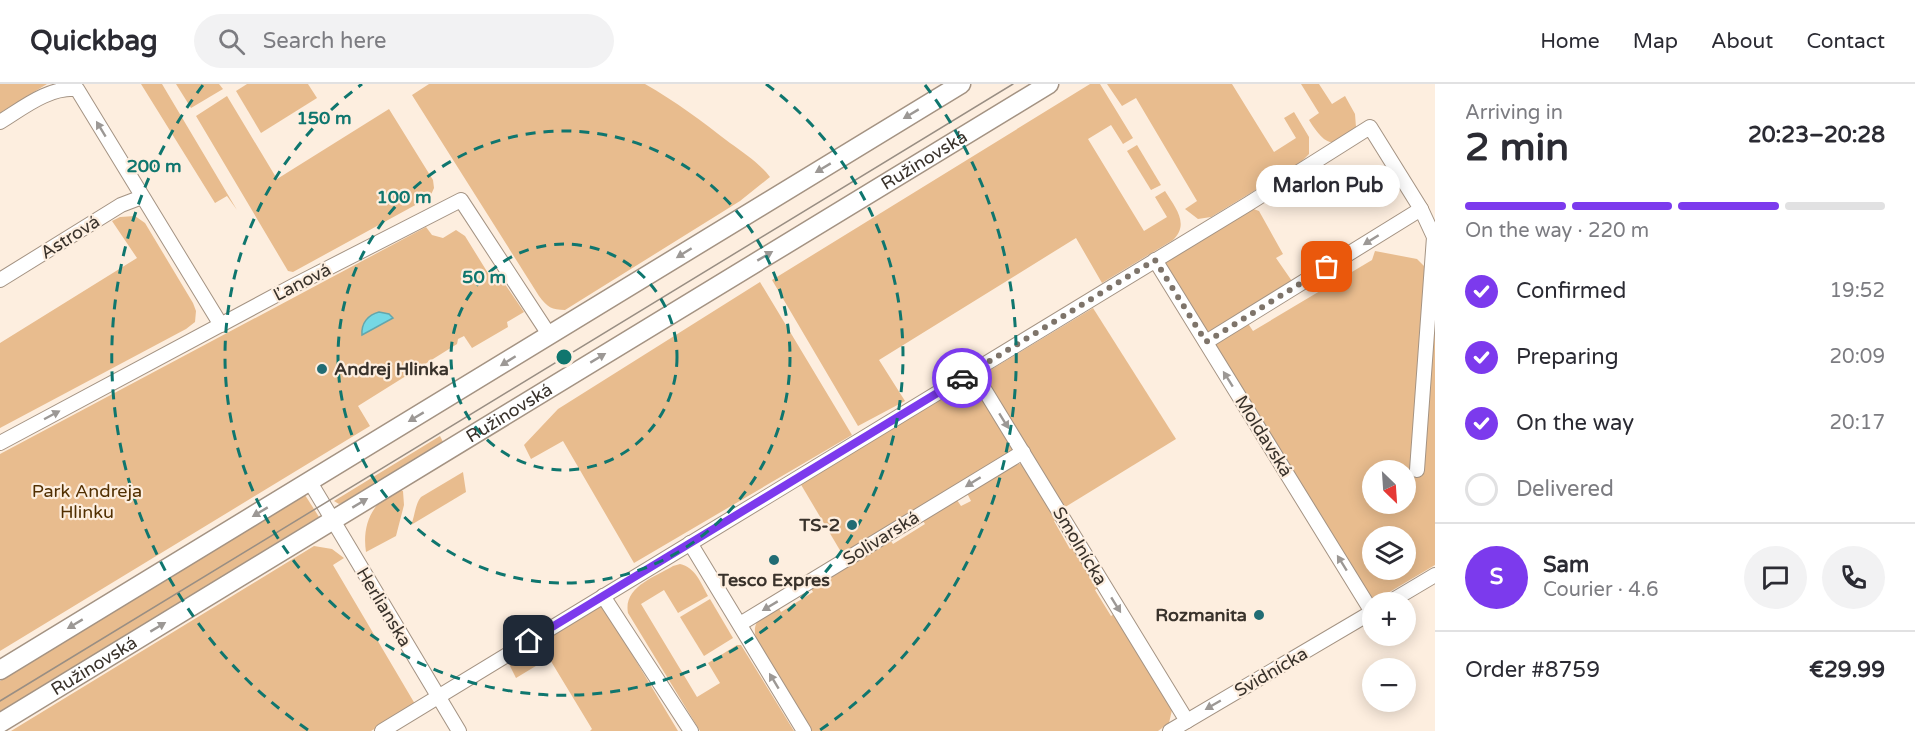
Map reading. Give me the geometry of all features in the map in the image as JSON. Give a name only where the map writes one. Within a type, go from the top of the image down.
[{"type":"street","points":[[0,670],[961,84]]},
{"type":"street","name":"Ružinovská","points":[[0,723],[1048,84]]},
{"type":"street","points":[[0,122],[55,91],[77,89],[220,325]]},
{"type":"street","points":[[382,731],[1370,127],[1421,209],[1434,237],[1417,470]]},
{"type":"street","name":"Astrová","points":[[0,280],[121,205],[141,197]]},
{"type":"street","name":"Ľanová","points":[[0,443],[461,200],[550,336]]},
{"type":"street","points":[[1206,342],[1421,209]]},
{"type":"street","name":"Moldavská","points":[[1155,260],[1362,596]]},
{"type":"street","name":"Smolnícka","points":[[973,371],[1187,721]]},
{"type":"street","name":"Solivarská","points":[[740,624],[1023,452]]},
{"type":"street","name":"Herlianska","points":[[310,482],[459,731]]},
{"type":"street","points":[[690,543],[804,731]]},
{"type":"street","points":[[1406,592],[1435,575]]},
{"type":"street","points":[[603,596],[691,731]]},
{"type":"street","name":"Svidnícka","points":[[1170,731],[1362,618]]},
{"type":"green space","points":[[0,84],[47,84],[0,113]]},
{"type":"green space","points":[[141,84],[162,84],[237,210],[227,196],[215,203]]},
{"type":"green space","points":[[176,84],[219,84],[223,89],[191,108]]},
{"type":"green space","points":[[247,84],[308,84],[317,98],[261,133],[236,91]]},
{"type":"green space","points":[[429,84],[645,84],[710,127],[751,158],[770,177],[740,201],[565,310],[553,308],[539,296],[412,95]]},
{"type":"green space","points":[[1090,84],[1100,84],[1133,138],[1123,144],[1111,125],[1088,139],[1144,231],[1167,217],[1155,197],[1165,191],[1181,222],[1178,234],[1173,240],[1102,283],[1076,238],[879,360],[905,401],[858,426],[772,280]]},
{"type":"green space","points":[[1107,84],[1232,84],[1274,152],[1296,138],[1284,118],[1294,112],[1309,137],[1309,154],[1300,163],[1211,217],[1198,219],[1185,209],[1197,201],[1136,98],[1122,106]]},
{"type":"green space","points":[[1301,84],[1319,84],[1332,104],[1345,96],[1355,114],[1356,127],[1341,140],[1330,142],[1325,139],[1309,120],[1319,113]]},
{"type":"green space","points":[[227,96],[277,179],[389,109],[433,180],[434,188],[430,197],[293,272],[288,271],[196,116]]},
{"type":"green space","points":[[1137,145],[1161,185],[1151,190],[1127,151]]},
{"type":"green space","points":[[1248,207],[1259,211],[1283,254],[1276,258],[1294,284],[1208,338],[1160,260]]},
{"type":"green space","points":[[135,216],[145,223],[193,303],[196,311],[195,322],[186,329],[0,428],[0,343],[137,258],[112,221],[120,217]]},
{"type":"green space","name":"Park Andreja Hlinku","points":[[426,227],[432,235],[443,238],[456,230],[465,236],[491,278],[498,274],[524,312],[507,322],[508,327],[472,348],[464,336],[458,339],[457,344],[358,406],[370,426],[0,651],[0,454]]},
{"type":"green space","points":[[1375,251],[1417,259],[1425,267],[1435,266],[1435,565],[1416,576],[1416,526],[1362,526],[1362,580],[1410,580],[1390,592],[1364,592],[1210,344],[1247,322],[1253,331],[1372,260]]},
{"type":"green space","points":[[760,282],[852,435],[634,563],[563,441],[531,459],[524,445],[558,409]]},
{"type":"green space","points":[[1093,308],[1176,439],[1062,509],[982,375]]},
{"type":"green space","points":[[973,378],[1018,451],[844,557],[800,483]]},
{"type":"green space","points":[[440,436],[443,442],[345,502],[339,504],[334,501]]},
{"type":"green space","points":[[1012,463],[1021,464],[1028,470],[1058,519],[1054,521],[1070,549],[1075,547],[1099,587],[1095,590],[1111,616],[1116,613],[1168,699],[1172,710],[1169,723],[1158,731],[811,731],[757,642],[755,629],[758,620],[777,605],[781,612],[813,592],[809,585],[888,537],[893,544],[925,524],[921,518],[955,497],[961,506],[971,501],[966,491]]},
{"type":"green space","points":[[463,472],[466,492],[411,525],[421,497]]},
{"type":"green space","points":[[400,490],[403,491],[404,505],[396,536],[366,552],[367,524],[373,511],[385,498]]},
{"type":"green space","points":[[305,495],[319,517],[0,712],[0,681]]},
{"type":"green space","points":[[314,546],[332,549],[344,558],[333,565],[415,704],[371,731],[11,731]]},
{"type":"green space","points":[[680,564],[694,572],[708,596],[678,613],[664,590],[641,604],[697,697],[720,683],[708,663],[737,645],[741,645],[794,731],[700,731],[628,613],[630,596],[635,590],[650,579]]},
{"type":"green space","points":[[710,599],[733,638],[704,656],[680,617]]},
{"type":"green space","points":[[602,604],[678,731],[590,731],[592,729],[549,658],[516,678],[508,662]]},
{"type":"water","points":[[379,312],[389,314],[393,318],[362,335],[366,320]]},
{"type":"tram line","points":[[0,701],[1013,84]]},
{"type":"way so far","points":[[962,378],[1155,260],[1206,342],[1327,267]]},
{"type":"place","name":"Marlon Pub","points":[[1327,267]]},
{"type":"place","name":"Andrej Hlinka","points":[[322,369]]},
{"type":"place","name":"TS-2","points":[[852,525]]},
{"type":"place","name":"Tesco Expres","points":[[774,560]]},
{"type":"place","name":"Rozmanita","points":[[1259,615]]},
{"type":"route","points":[[529,641],[962,378]]}]
